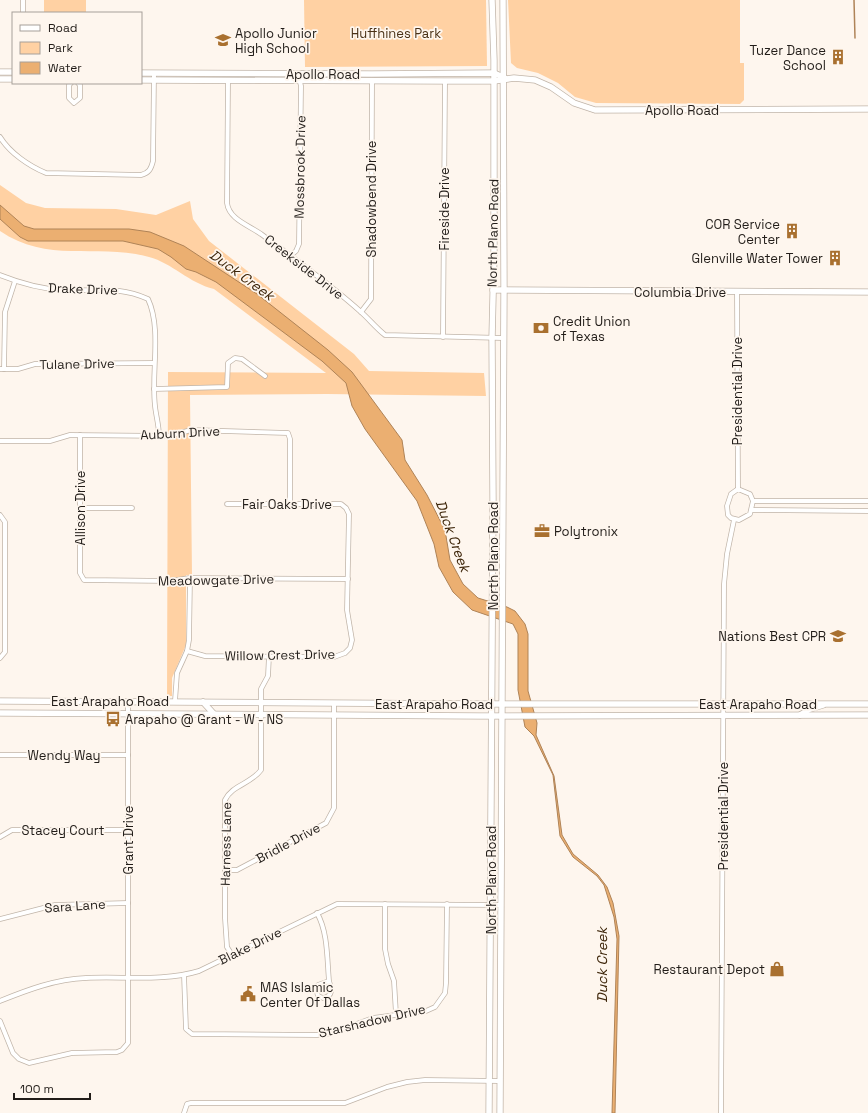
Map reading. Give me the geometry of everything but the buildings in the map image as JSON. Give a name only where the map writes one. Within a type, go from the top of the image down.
[{"type":"main road","name":"North Plano Road","points":[[489,1113],[494,173],[492,0]]},
{"type":"main road","name":"North Plano Road","points":[[500,1113],[502,716],[501,602],[505,78],[503,0]]},
{"type":"main road","points":[[0,72],[12,72]]},
{"type":"main road","name":"Apollo Road","points":[[142,73],[494,73],[505,78]]},
{"type":"main road","name":"Apollo Road","points":[[142,80],[444,82],[494,81],[505,78],[535,80],[551,87],[574,103],[595,110],[868,110]]},
{"type":"main road","points":[[0,79],[12,79]]},
{"type":"main road","points":[[494,173],[504,174]]},
{"type":"main road","name":"Columbia Drive","points":[[493,290],[868,292]]},
{"type":"main road","points":[[492,399],[503,399]]},
{"type":"main road","name":"East Arapaho Road","points":[[0,701],[490,704],[868,704]]},
{"type":"main road","points":[[203,702],[214,714]]},
{"type":"main road","points":[[799,716],[810,709],[825,704]]},
{"type":"main road","name":"East Arapaho Road","points":[[0,713],[490,716],[868,715]]},
{"type":"main road","points":[[490,1002],[500,1002]]},
{"type":"street","points":[[23,0],[23,12]]},
{"type":"street","points":[[0,137],[6,147],[37,170],[46,173],[140,175],[146,173],[151,169],[153,161],[154,73]]},
{"type":"street","name":"Mossbrook Drive","points":[[290,256],[296,251],[299,244],[300,82],[298,74]]},
{"type":"street","name":"Creekside Drive","points":[[228,81],[228,211],[290,256],[361,312],[380,331],[388,336],[503,338]]},
{"type":"street","name":"Shadowbend Drive","points":[[361,312],[371,299],[372,82]]},
{"type":"street","name":"Fireside Drive","points":[[443,337],[444,82]]},
{"type":"street","points":[[70,84],[69,98],[74,103],[78,102],[80,98],[79,84]]},
{"type":"street","name":"Drake Drive","points":[[0,275],[15,281],[40,287],[62,290],[123,290],[148,299],[153,311],[154,389],[155,406],[159,422],[159,436]]},
{"type":"street","points":[[2,369],[6,312],[15,281]]},
{"type":"street","name":"Presidential Drive","points":[[737,292],[738,489]]},
{"type":"street","points":[[154,389],[227,387],[228,363],[235,358],[242,359],[265,376]]},
{"type":"street","name":"Tulane Drive","points":[[2,369],[18,369],[35,364],[154,363]]},
{"type":"street","name":"Auburn Drive","points":[[0,441],[50,441],[70,435],[169,436],[190,430],[288,433],[290,439],[290,504]]},
{"type":"street","name":"Allison Drive","points":[[80,435],[80,573],[84,580]]},
{"type":"street","points":[[738,489],[750,494],[753,501],[750,514],[743,519],[734,520],[728,515],[727,506],[731,494],[738,489]]},
{"type":"street","points":[[753,501],[868,501]]},
{"type":"street","points":[[788,501],[788,510]]},
{"type":"street","points":[[820,501],[820,510]]},
{"type":"street","name":"Fair Oaks Drive","points":[[227,504],[341,504],[346,508]]},
{"type":"street","points":[[80,508],[132,508]]},
{"type":"street","name":"Willow Crest Drive","points":[[187,651],[205,656],[334,657],[345,653],[350,648],[352,640],[347,610],[348,514],[346,508]]},
{"type":"street","points":[[752,510],[868,511]]},
{"type":"street","points":[[0,515],[5,522],[2,587],[5,652],[0,658]]},
{"type":"street","name":"Presidential Drive","points":[[721,1113],[724,584],[727,554],[734,520]]},
{"type":"street","points":[[175,701],[177,673],[187,651],[189,640],[190,578]]},
{"type":"street","name":"Meadowgate Drive","points":[[84,580],[170,581],[190,578],[348,580]]},
{"type":"street","name":"Harness Lane","points":[[232,955],[227,947],[226,938],[225,800],[229,792],[256,777],[261,770],[261,689],[268,676],[269,656]]},
{"type":"street","name":"Grant Drive","points":[[0,1021],[14,1053],[19,1059],[29,1063],[72,1053],[117,1052],[122,1050],[128,1043],[128,702]]},
{"type":"street","name":"Bridle Drive","points":[[225,870],[238,870],[326,823],[334,808],[334,703]]},
{"type":"street","name":"Wendy Way","points":[[0,755],[128,755]]},
{"type":"street","name":"Stacey Court","points":[[0,837],[12,830],[128,830]]},
{"type":"street","name":"Sara Lane","points":[[0,919],[55,905],[128,904]]},
{"type":"street","name":"Blake Drive","points":[[0,1001],[25,991],[62,981],[85,978],[128,978],[184,975],[232,955],[337,904],[500,905]]},
{"type":"street","points":[[385,904],[385,949],[394,981],[396,1014]]},
{"type":"street","name":"Starshadow Drive","points":[[184,975],[186,1030],[192,1034],[317,1035],[332,1033],[373,1018],[426,1011],[435,1007],[445,993],[447,904]]},
{"type":"street","points":[[316,913],[321,920],[324,933],[331,994],[328,997],[323,998],[318,996],[316,988],[318,985],[329,981]]},
{"type":"street","points":[[184,1112],[187,1104],[191,1103],[345,1103],[387,1087],[407,1082],[425,1080],[499,1081]]},
{"type":"green space","points":[[44,0],[86,0],[86,12],[44,12]]},
{"type":"green space","name":"Huffhines Park","points":[[304,0],[486,0],[487,66],[305,67]]},
{"type":"green space","points":[[508,0],[740,0],[740,63],[744,63],[744,100],[740,104],[596,103],[575,97],[558,83],[538,73],[517,68],[511,63]]},
{"type":"green space","points":[[0,185],[26,203],[45,208],[116,209],[156,215],[190,201],[193,219],[209,241],[354,354],[369,371],[484,373],[486,396],[327,394],[190,395],[192,575],[186,575],[186,645],[172,678],[172,696],[167,696],[168,372],[326,373],[214,289],[197,282],[157,260],[130,253],[55,250],[36,247],[18,241],[0,231]]},
{"type":"water","points":[[0,205],[24,226],[34,229],[129,229],[150,232],[184,246],[257,294],[328,350],[352,372],[402,440],[405,460],[427,495],[445,530],[450,560],[463,584],[478,598],[515,611],[525,624],[528,634],[528,691],[537,723],[536,735],[554,776],[562,835],[573,854],[598,875],[607,887],[613,903],[619,936],[615,1113],[612,1113],[617,939],[614,917],[604,885],[597,876],[573,857],[560,836],[553,775],[534,736],[525,727],[518,690],[518,634],[513,624],[472,610],[453,592],[439,567],[434,544],[417,501],[365,429],[352,406],[346,383],[322,361],[216,282],[196,272],[186,269],[158,249],[123,241],[28,241],[20,237],[0,219]]},
{"type":"waterway","points":[[854,0],[855,38]]},
{"type":"place","name":"Apollo Junior High School","points":[[223,40]]},
{"type":"place","name":"Tuzer Dance School","points":[[838,57]]},
{"type":"place","name":"COR Service Center","points":[[792,231]]},
{"type":"place","name":"Glenville Water Tower","points":[[835,258]]},
{"type":"place","name":"Credit Union of Texas","points":[[541,328]]},
{"type":"place","name":"Polytronix","points":[[542,531]]},
{"type":"place","name":"Nations Best CPR","points":[[838,636]]},
{"type":"place","name":"Arapaho @ Grant - W - NS","points":[[113,719]]},
{"type":"place","name":"Restaurant Depot","points":[[777,969]]},
{"type":"place","name":"MAS Islamic Center Of Dallas","points":[[248,994]]},
{"type":"water label","name":"Duck Creek","points":[[242,275]]},
{"type":"water label","name":"Duck Creek","points":[[453,536]]},
{"type":"water label","name":"Duck Creek","points":[[602,965]]}]
